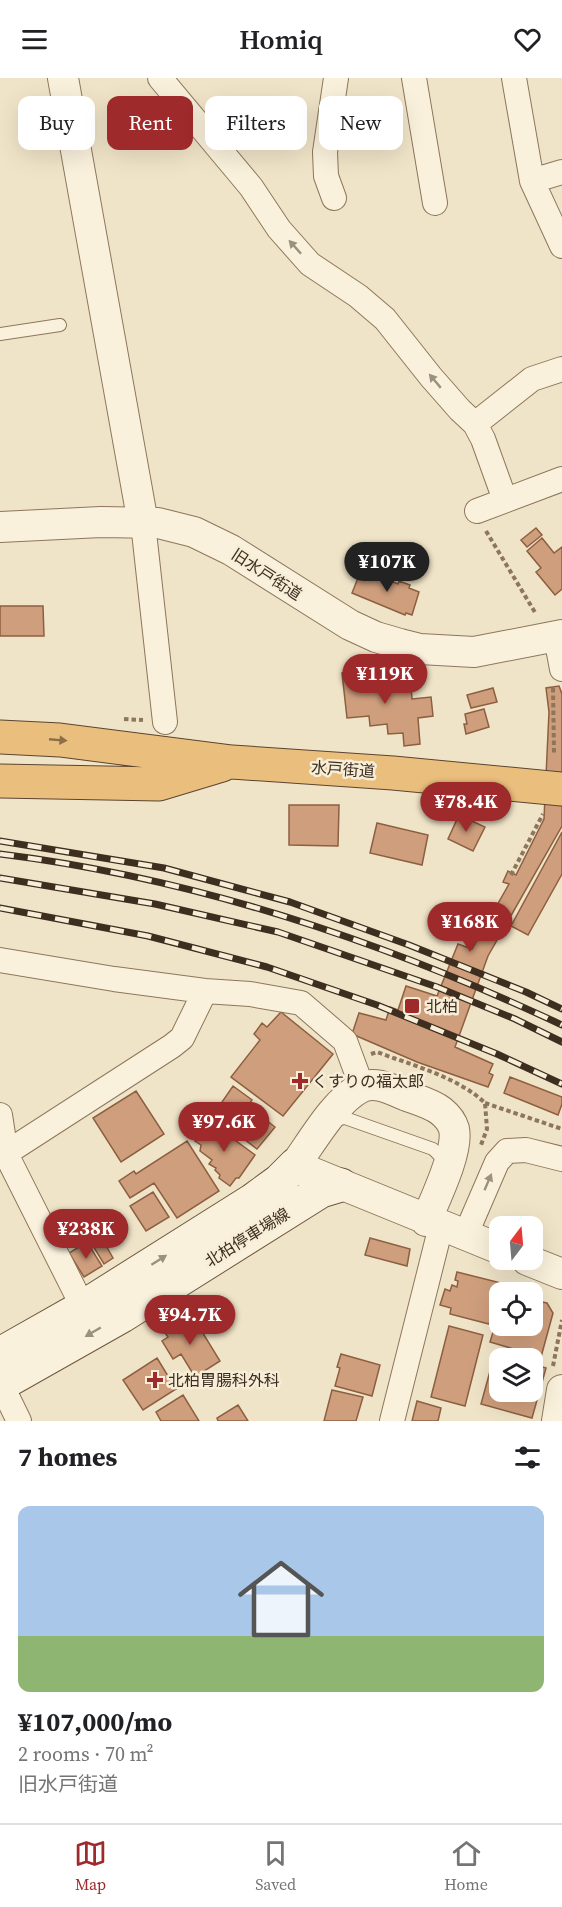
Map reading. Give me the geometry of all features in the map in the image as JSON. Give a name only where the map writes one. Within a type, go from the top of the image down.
[{"type":"highway","name":"水戸街道","points":[[0,737],[60,740],[232,762],[393,773],[562,789]]},
{"type":"highway","name":"水戸街道","points":[[0,761],[50,764],[232,762]]},
{"type":"highway","points":[[0,781],[159,784],[232,762]]},
{"type":"main road","name":"北柏停車場線","points":[[0,1376],[82,1307],[253,1200],[291,1168]]},
{"type":"main road","name":"北柏停車場線","points":[[0,1376],[122,1316],[321,1191],[341,1185]]},
{"type":"street","points":[[63,78],[143,523],[165,722]]},
{"type":"street","points":[[160,78],[251,187],[279,229],[310,264],[358,296],[385,319],[446,394],[475,423],[505,500]]},
{"type":"street","points":[[333,198],[326,176],[325,152],[336,78]]},
{"type":"street","points":[[414,78],[435,203]]},
{"type":"street","points":[[514,78],[532,181],[562,246]]},
{"type":"street","points":[[532,181],[562,172]]},
{"type":"street","points":[[475,423],[532,379],[562,369]]},
{"type":"street","points":[[477,511],[562,479]]},
{"type":"street","name":"旧水戸街道","points":[[0,527],[101,522],[176,526],[214,540],[316,605],[376,638],[420,649],[474,652],[553,630]]},
{"type":"street","points":[[553,630],[558,679]]},
{"type":"street","points":[[0,960],[114,979],[205,991],[250,993],[301,1003],[345,1041],[362,1087]]},
{"type":"street","points":[[3,1155],[182,1038],[205,991]]},
{"type":"street","points":[[392,1421],[444,1227],[448,1165],[454,1144],[454,1130],[450,1120],[440,1110],[381,1085],[373,1084],[362,1087],[348,1096],[291,1168],[303,1170],[444,1227],[489,1245]]},
{"type":"street","points":[[0,1115],[3,1155],[82,1307]]},
{"type":"street","points":[[444,1227],[507,1151],[526,1150],[562,1159]]},
{"type":"street","points":[[543,1266],[562,1274]]},
{"type":"street","points":[[0,1376],[19,1421]]},
{"type":"street","points":[[557,1421],[562,1390]]},
{"type":"lane","points":[[0,334],[60,324]]},
{"type":"lane","points":[[324,1125],[335,1119],[345,1118],[358,1122],[434,1149],[440,1153],[448,1165]]},
{"type":"path","points":[[477,511],[498,553],[535,613],[553,630]]},
{"type":"path","points":[[554,753],[558,679]]},
{"type":"path","points":[[511,875],[543,814]]},
{"type":"path","points":[[484,1103],[562,1130]]},
{"type":"building","points":[[536,528],[542,535],[527,547],[521,540]]},
{"type":"building","points":[[542,538],[554,553],[562,547],[562,589],[555,595],[536,572],[541,568],[527,551]]},
{"type":"building","points":[[373,570],[385,575],[384,578],[398,584],[399,581],[410,585],[409,588],[419,592],[412,615],[406,613],[405,615],[352,593],[360,573],[370,576]]},
{"type":"building","points":[[0,606],[43,606],[44,636],[0,636]]},
{"type":"building","points":[[371,670],[373,683],[388,681],[389,689],[411,687],[412,699],[431,697],[433,716],[418,718],[420,744],[404,746],[403,733],[388,734],[387,724],[370,726],[369,716],[347,718],[342,673]]},
{"type":"building","points":[[559,686],[562,694],[562,826],[488,956],[455,1047],[493,1064],[489,1073],[493,1075],[488,1087],[417,1062],[352,1034],[359,1013],[386,1020],[390,1007],[398,1010],[406,986],[437,996],[458,944],[472,949],[509,884],[503,882],[508,871],[516,875],[544,819],[549,712],[546,688]]},
{"type":"building","points":[[493,688],[497,702],[471,708],[467,695]]},
{"type":"building","points":[[484,709],[489,727],[466,734],[465,714]]},
{"type":"building","points":[[289,805],[339,805],[338,846],[289,845]]},
{"type":"building","points":[[459,815],[485,827],[473,851],[448,839]]},
{"type":"building","points":[[377,823],[428,835],[422,865],[370,853]]},
{"type":"building","points":[[562,832],[562,874],[528,935],[511,926]]},
{"type":"building","points":[[281,1012],[333,1054],[283,1116],[231,1077],[260,1040],[254,1034],[262,1023],[267,1027]]},
{"type":"building","points":[[510,1077],[562,1097],[558,1115],[504,1093]]},
{"type":"building","points":[[233,1086],[252,1100],[248,1106],[275,1127],[257,1149],[213,1115]]},
{"type":"building","points":[[136,1091],[164,1134],[121,1162],[93,1118]]},
{"type":"building","points":[[209,1121],[255,1155],[239,1178],[236,1178],[230,1186],[219,1178],[220,1175],[215,1170],[216,1168],[209,1164],[212,1160],[200,1151],[201,1145],[195,1141]]},
{"type":"building","points":[[187,1141],[219,1191],[177,1218],[154,1183],[130,1198],[119,1181],[134,1171],[136,1174]]},
{"type":"building","points":[[153,1192],[169,1217],[146,1231],[130,1206]]},
{"type":"building","points":[[100,1235],[113,1258],[104,1264],[90,1241]]},
{"type":"building","points":[[370,1238],[410,1249],[407,1266],[365,1255]]},
{"type":"building","points":[[87,1242],[102,1266],[84,1277],[69,1253]]},
{"type":"building","points":[[457,1272],[497,1282],[489,1282],[489,1324],[450,1314],[451,1308],[440,1305],[445,1289],[450,1291],[452,1285],[457,1287],[458,1281],[455,1280]]},
{"type":"building","points":[[543,1302],[547,1303],[553,1313],[543,1350],[510,1348],[490,1342],[492,1336],[543,1336]]},
{"type":"building","points":[[188,1315],[199,1331],[201,1330],[220,1361],[195,1377],[181,1354],[173,1359],[162,1341],[168,1337],[163,1330]]},
{"type":"building","points":[[449,1326],[483,1335],[465,1406],[431,1397]]},
{"type":"building","points":[[341,1354],[380,1365],[372,1396],[335,1386]]},
{"type":"building","points":[[157,1358],[176,1389],[143,1410],[123,1380]]},
{"type":"building","points":[[489,1375],[489,1402],[536,1402],[532,1418],[481,1404]]},
{"type":"building","points":[[332,1390],[363,1397],[356,1421],[324,1421]]},
{"type":"building","points":[[183,1395],[199,1421],[161,1421],[156,1412]]},
{"type":"building","points":[[417,1401],[441,1408],[438,1421],[412,1421]]},
{"type":"building","points":[[238,1405],[248,1421],[218,1421],[217,1418]]},
{"type":"railway","points":[[0,841],[164,868],[290,902],[409,945],[562,1009]]},
{"type":"railway","points":[[0,854],[145,879],[288,917],[427,967],[562,1025]]},
{"type":"railway","points":[[0,878],[155,904],[278,932],[437,987],[515,1019],[562,1042]]},
{"type":"railway","points":[[0,908],[148,936],[267,967],[377,1005],[497,1054],[562,1084]]},
{"type":"place","name":"北柏","points":[[412,1006]]},
{"type":"place","name":"くすりの福太郎","points":[[300,1081]]},
{"type":"place","name":"北柏胃腸科外科","points":[[155,1380]]}]
